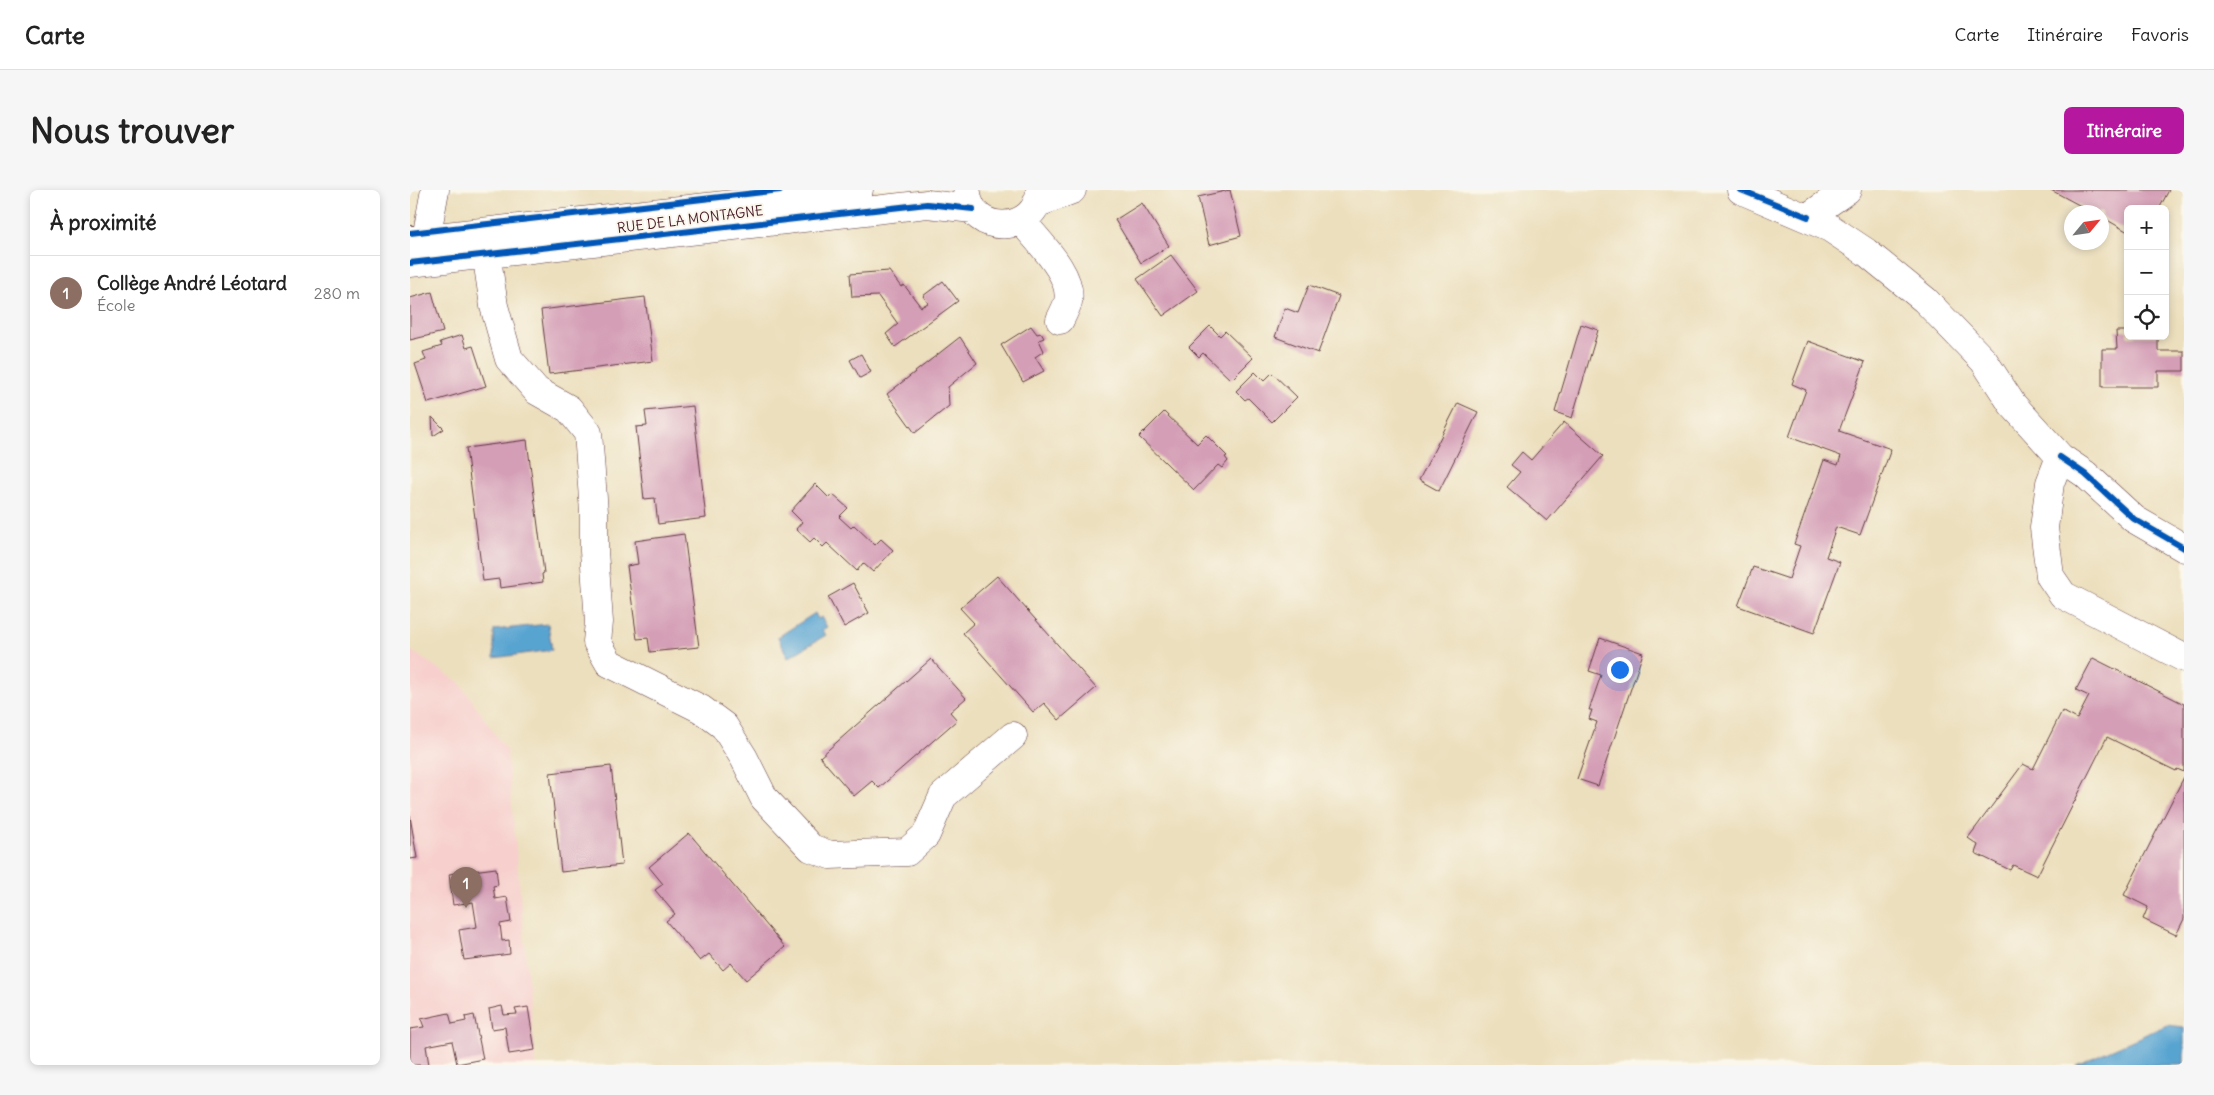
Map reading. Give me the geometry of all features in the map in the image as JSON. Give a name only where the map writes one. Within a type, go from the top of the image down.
[{"type":"street","points":[[417,251],[435,190]]},
{"type":"street","name":"RUE DE LA MONTAGNE","points":[[417,251],[485,243],[664,212],[859,190]]},
{"type":"street","points":[[970,199],[982,218],[992,224],[1004,225],[1032,205],[1072,190]]},
{"type":"street","points":[[1742,190],[1819,222],[1866,252],[1926,300],[1984,361],[2012,404],[2060,457],[2085,474],[2134,519],[2184,548]]},
{"type":"street","points":[[1819,222],[1847,190]]},
{"type":"street","name":"RUE DE LA MONTAGNE","points":[[664,212],[926,204],[970,199]]},
{"type":"street","points":[[1032,205],[1068,285],[1068,301],[1060,320]]},
{"type":"street","points":[[485,243],[494,306],[509,359],[536,391],[569,409],[588,433],[599,622],[597,642],[609,663],[700,709],[724,726],[744,758],[764,798],[811,848],[830,855],[907,852],[926,835],[943,796],[1013,736]]},
{"type":"street","points":[[2060,457],[2050,483],[2044,528],[2050,576],[2063,595],[2184,658]]},
{"type":"shaded area","points":[[410,650],[459,682],[507,751],[536,1065],[410,1065]]},
{"type":"water","points":[[815,613],[818,619],[821,617],[827,627],[822,630],[826,635],[788,658],[778,637]]},
{"type":"water","points":[[548,624],[552,650],[494,658],[494,630]]},
{"type":"water","points":[[2167,1025],[2184,1027],[2184,1065],[2076,1065]]},
{"type":"building","points":[[1230,190],[1241,236],[1209,245],[1198,197]]},
{"type":"building","points":[[2051,190],[2169,190],[2161,205],[2124,205],[2124,230],[2109,221],[2109,205],[2079,205]]},
{"type":"building","points":[[1142,203],[1169,246],[1141,263],[1115,220]]},
{"type":"building","points":[[1171,255],[1198,291],[1163,316],[1137,279]]},
{"type":"building","points":[[889,271],[901,287],[904,285],[921,307],[928,303],[923,296],[943,281],[958,301],[895,347],[886,334],[898,324],[878,296],[852,297],[850,274]]},
{"type":"building","points":[[1309,285],[1339,296],[1318,353],[1275,337],[1285,308],[1298,313]]},
{"type":"building","points":[[432,292],[443,332],[410,340],[410,298]]},
{"type":"building","points":[[645,297],[653,361],[549,374],[541,310]]},
{"type":"building","points":[[1581,324],[1598,330],[1572,418],[1555,412]]},
{"type":"building","points":[[1031,326],[1037,334],[1041,333],[1044,338],[1039,340],[1044,351],[1035,357],[1044,371],[1023,382],[1001,345]]},
{"type":"building","points":[[1210,326],[1220,336],[1225,331],[1253,358],[1231,380],[1203,353],[1199,357],[1189,347]]},
{"type":"building","points":[[2116,331],[2124,331],[2124,340],[2158,340],[2158,351],[2184,351],[2184,371],[2158,371],[2158,387],[2102,387],[2102,349],[2117,349]]},
{"type":"building","points":[[462,335],[466,348],[473,346],[486,386],[428,403],[415,364],[426,360],[423,352],[442,346],[440,342]]},
{"type":"building","points":[[960,337],[977,363],[948,387],[949,406],[915,433],[887,394]]},
{"type":"building","points":[[1808,341],[1865,362],[1839,431],[1891,449],[1860,535],[1836,527],[1826,557],[1840,562],[1814,633],[1738,606],[1753,567],[1789,579],[1800,546],[1794,544],[1824,460],[1838,465],[1841,456],[1789,437],[1806,390],[1792,384]]},
{"type":"building","points":[[861,354],[871,372],[860,378],[850,360]]},
{"type":"building","points":[[1255,372],[1264,381],[1272,373],[1297,397],[1272,422],[1248,398],[1245,400],[1236,391]]},
{"type":"building","points":[[1458,403],[1478,412],[1439,491],[1419,480]]},
{"type":"building","points":[[693,406],[706,518],[658,524],[655,498],[644,499],[636,427],[647,426],[645,411]]},
{"type":"building","points":[[1164,412],[1197,444],[1206,435],[1227,456],[1225,457],[1228,461],[1222,468],[1218,465],[1194,490],[1139,437]]},
{"type":"building","points":[[432,417],[444,429],[433,436]]},
{"type":"building","points":[[1564,422],[1603,456],[1547,521],[1507,487],[1520,472],[1511,465],[1522,452],[1531,460]]},
{"type":"building","points":[[527,440],[544,573],[542,574],[543,582],[500,588],[499,579],[483,581],[466,448]]},
{"type":"building","points":[[815,484],[829,498],[832,494],[848,508],[839,517],[851,528],[854,525],[875,545],[881,539],[893,550],[873,572],[863,563],[857,571],[827,543],[823,547],[814,538],[810,542],[796,529],[802,522],[791,511]]},
{"type":"building","points":[[684,534],[699,647],[650,652],[648,638],[637,639],[627,566],[638,564],[635,541]]},
{"type":"building","points":[[997,576],[1096,688],[1059,720],[1044,703],[1033,712],[963,633],[974,623],[960,608]]},
{"type":"building","points":[[853,583],[869,613],[844,627],[828,597]]},
{"type":"building","points":[[1600,638],[1643,653],[1598,786],[1577,779],[1597,722],[1589,719],[1592,710],[1589,710],[1601,675],[1589,671]]},
{"type":"building","points":[[2093,658],[2184,704],[2184,772],[2177,769],[2176,771],[2107,737],[2037,876],[2013,865],[2010,870],[1975,853],[1978,845],[1968,838],[2023,764],[2033,769],[2062,711],[2077,719],[2089,696],[2076,690]]},
{"type":"building","points":[[931,659],[966,698],[950,712],[957,720],[879,788],[872,781],[854,796],[820,757]]},
{"type":"building","points":[[611,766],[622,865],[561,872],[550,773]]},
{"type":"building","points":[[2184,777],[2184,919],[2176,935],[2143,919],[2148,907],[2124,895]]},
{"type":"building","points":[[410,816],[417,858],[410,859]]},
{"type":"building","points":[[689,833],[785,947],[746,980],[731,963],[723,970],[709,954],[700,961],[666,921],[675,914],[655,890],[663,884],[649,867]]},
{"type":"building","points":[[496,868],[498,885],[493,886],[495,899],[507,897],[511,922],[500,924],[502,941],[509,940],[510,954],[464,960],[459,930],[477,927],[473,902],[453,905],[449,874]]},
{"type":"building","points":[[502,1006],[504,1015],[517,1014],[515,1009],[528,1007],[535,1050],[509,1054],[505,1027],[492,1029],[489,1009]]},
{"type":"building","points":[[449,1013],[452,1024],[466,1021],[465,1017],[474,1015],[483,1059],[457,1064],[452,1041],[426,1046],[429,1065],[410,1065],[410,1029],[424,1027],[421,1019]]},
{"type":"cycle path","points":[[410,233],[780,190]]},
{"type":"cycle path","points":[[1741,190],[1808,217]]},
{"type":"cycle path","points":[[410,263],[927,204],[973,209]]},
{"type":"cycle path","points":[[2060,457],[2085,474],[2134,519],[2184,548]]},
{"type":"place","name":"Collège André Léotard","points":[[466,908]]}]
